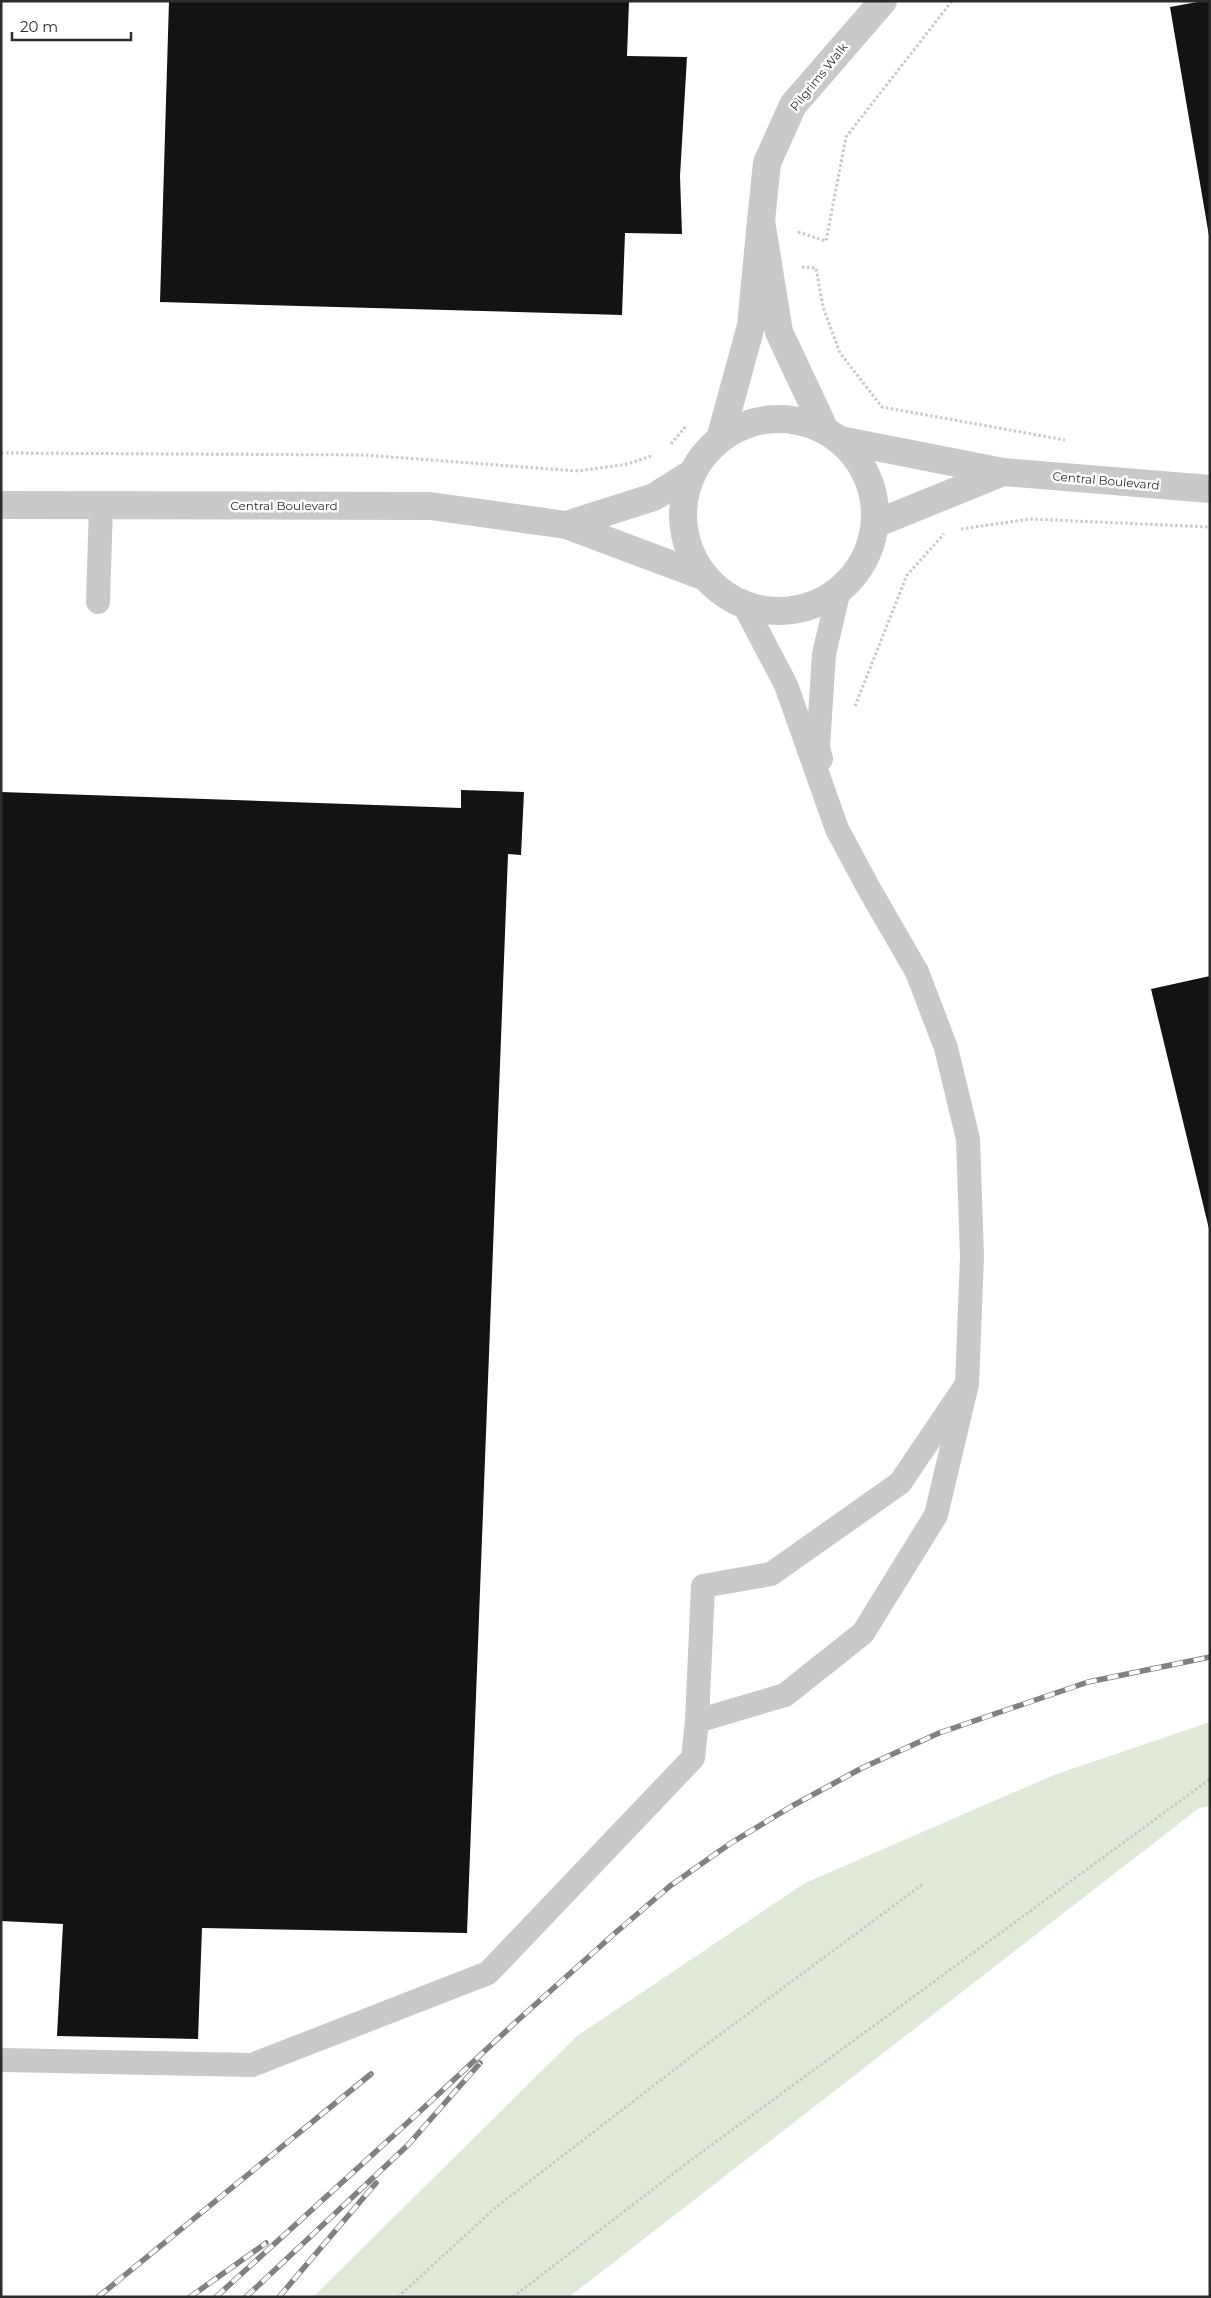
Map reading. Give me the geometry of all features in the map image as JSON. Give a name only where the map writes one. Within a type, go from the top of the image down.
[{"type":"street","name":"Pilgrims Walk","points":[[720,439],[752,326],[767,163],[793,105],[882,1]]},
{"type":"street","name":"Pilgrims Walk","points":[[761,221],[779,332],[832,435]]},
{"type":"street","name":"Central Boulevard","points":[[720,439],[750,423],[786,419],[799,421],[832,435],[1003,472],[1210,489]]},
{"type":"street","points":[[720,439],[708,450],[692,473],[685,494],[683,523],[688,548],[705,577],[716,588],[744,605],[770,611],[796,610],[820,602],[839,590],[860,566],[870,547],[875,524],[875,505],[871,485],[859,462],[832,435]]},
{"type":"street","name":"Central Boulevard","points":[[875,524],[1003,472]]},
{"type":"street","name":"Central Boulevard","points":[[566,525],[654,497],[692,473]]},
{"type":"street","name":"Central Boulevard","points":[[1,505],[430,506],[566,525],[705,577]]},
{"type":"lane","points":[[98,602],[101,505]]},
{"type":"lane","points":[[837,829],[818,747],[824,654],[839,590]]},
{"type":"lane","points":[[697,1721],[786,1695],[863,1633],[936,1515],[967,1384],[972,1258],[968,1139],[946,1048],[918,972],[868,887],[837,829],[786,685],[744,605]]},
{"type":"lane","points":[[1,2060],[252,2065],[488,1973],[693,1758],[697,1721],[703,1586],[771,1574],[900,1483],[967,1384]]},
{"type":"path","points":[[761,221],[826,240],[846,137],[952,1]]},
{"type":"path","points":[[768,266],[816,268],[823,307],[840,353],[882,407],[1072,441]]},
{"type":"path","points":[[666,449],[691,419]]},
{"type":"path","points":[[1,453],[364,455],[578,471],[628,464],[654,454]]},
{"type":"path","points":[[513,2297],[695,2157],[1210,1779]]},
{"type":"path","points":[[398,2297],[495,2208],[714,2039],[923,1884]]},
{"type":"green space","points":[[1210,1722],[1210,1806],[1199,1808],[569,2297],[313,2297],[577,2036],[805,1883],[1054,1775]]},
{"type":"building","points":[[169,1],[629,1],[627,56],[687,57],[680,176],[682,234],[625,233],[622,315],[160,302]]},
{"type":"building","points":[[1210,1],[1209,236],[1170,7]]},
{"type":"building","points":[[461,790],[524,792],[521,855],[508,854],[467,1933],[202,1928],[198,2039],[57,2036],[63,1924],[1,1921],[1,792],[461,808]]},
{"type":"building","points":[[1210,976],[1210,1229],[1209,1229],[1151,989]]},
{"type":"railway","points":[[216,2297],[614,1934],[670,1886],[731,1843],[792,1806],[862,1768],[939,1733],[1088,1682],[1210,1657]]},
{"type":"railway","points":[[246,2297],[408,2145],[480,2063]]},
{"type":"railway","points":[[98,2297],[371,2074]]},
{"type":"railway","points":[[279,2297],[376,2183]]},
{"type":"railway","points":[[190,2297],[266,2243]]}]
